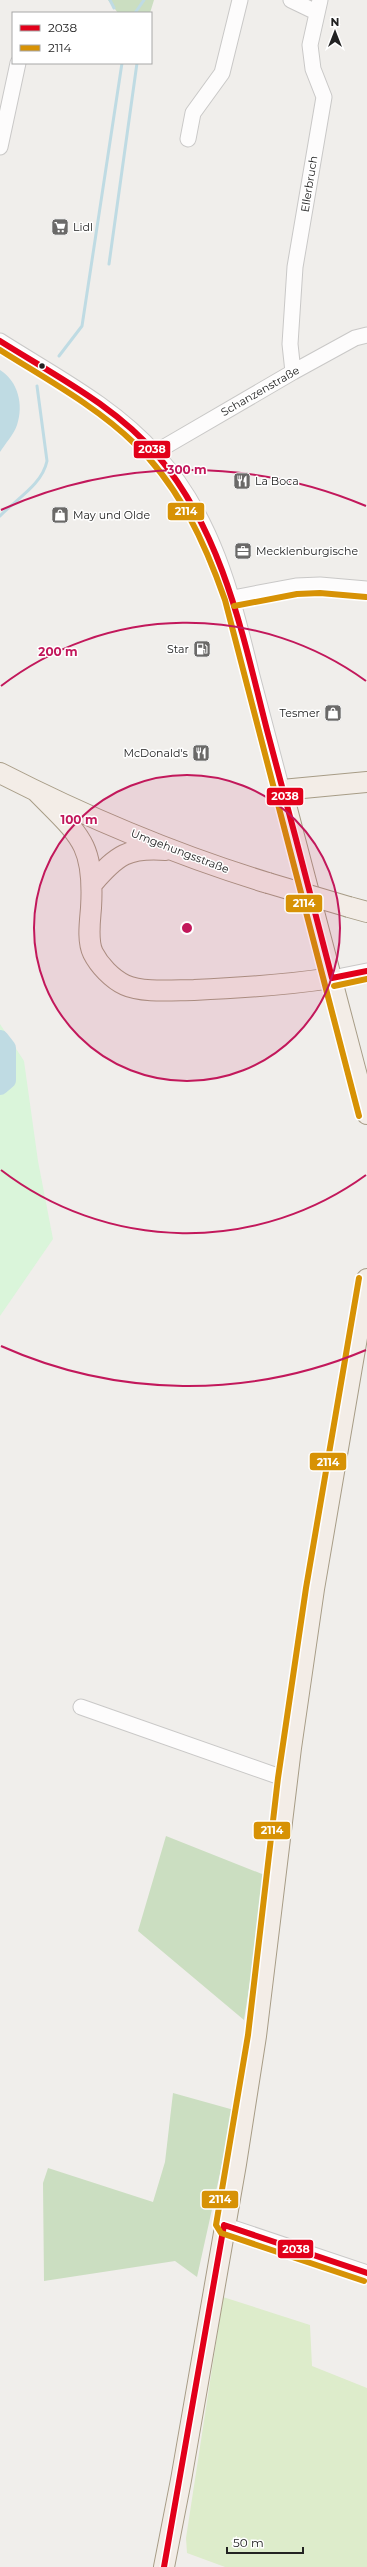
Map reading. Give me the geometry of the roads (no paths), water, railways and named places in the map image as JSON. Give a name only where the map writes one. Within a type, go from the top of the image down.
[{"type":"main road","name":"Umgehungsstraße","points":[[0,774],[37,792],[176,851],[268,883],[358,910]]},
{"type":"main road","points":[[367,782],[282,790],[367,1114]]},
{"type":"main road","points":[[37,792],[76,831],[86,849],[93,883],[90,931],[92,952],[106,971],[125,985],[160,991],[190,990],[260,987],[332,978]]},
{"type":"main road","points":[[93,883],[112,860],[131,852],[150,849],[176,851]]},
{"type":"main road","points":[[164,2567],[181,2480],[256,2036],[286,1779],[314,1589],[367,1279]]},
{"type":"street","points":[[188,139],[193,113],[222,72],[240,0]]},
{"type":"street","points":[[291,0],[318,6]]},
{"type":"street","name":"Ellerbruch","points":[[292,372],[290,344],[295,267],[324,97],[313,69],[310,45],[318,6]]},
{"type":"street","points":[[0,146],[18,64]]},
{"type":"street","name":"Schanzenstraße","points":[[156,454],[166,446],[292,372],[355,338],[367,335]]},
{"type":"street","points":[[0,341],[116,418],[156,454],[187,495],[220,560],[233,598],[282,790]]},
{"type":"street","points":[[233,598],[296,586],[320,585],[367,589]]},
{"type":"street","points":[[332,978],[367,971]]},
{"type":"street","points":[[81,1707],[286,1779]]},
{"type":"street","points":[[224,2225],[367,2273]]},
{"type":"water","points":[[0,370],[11,380],[15,387],[18,394],[20,410],[16,428],[0,452]]},
{"type":"waterway","points":[[110,0],[114,8]]},
{"type":"waterway","points":[[136,12],[144,0]]},
{"type":"waterway","points":[[59,356],[82,326],[122,64]]},
{"type":"waterway","points":[[109,264],[137,64]]},
{"type":"waterway","points":[[0,516],[28,491],[40,477],[47,461],[37,386]]},
{"type":"waterway","points":[[0,1039],[7,1048],[7,1080],[0,1086]]},
{"type":"place","name":"Lidl","points":[[60,227]]},
{"type":"place","name":"La Boca","points":[[242,481]]},
{"type":"place","name":"May und Olde","points":[[60,515]]},
{"type":"place","name":"Mecklenburgische","points":[[243,551]]},
{"type":"place","name":"Star","points":[[202,649]]},
{"type":"place","name":"Tesmer","points":[[333,713]]},
{"type":"place","name":"McDonald's","points":[[201,753]]}]
